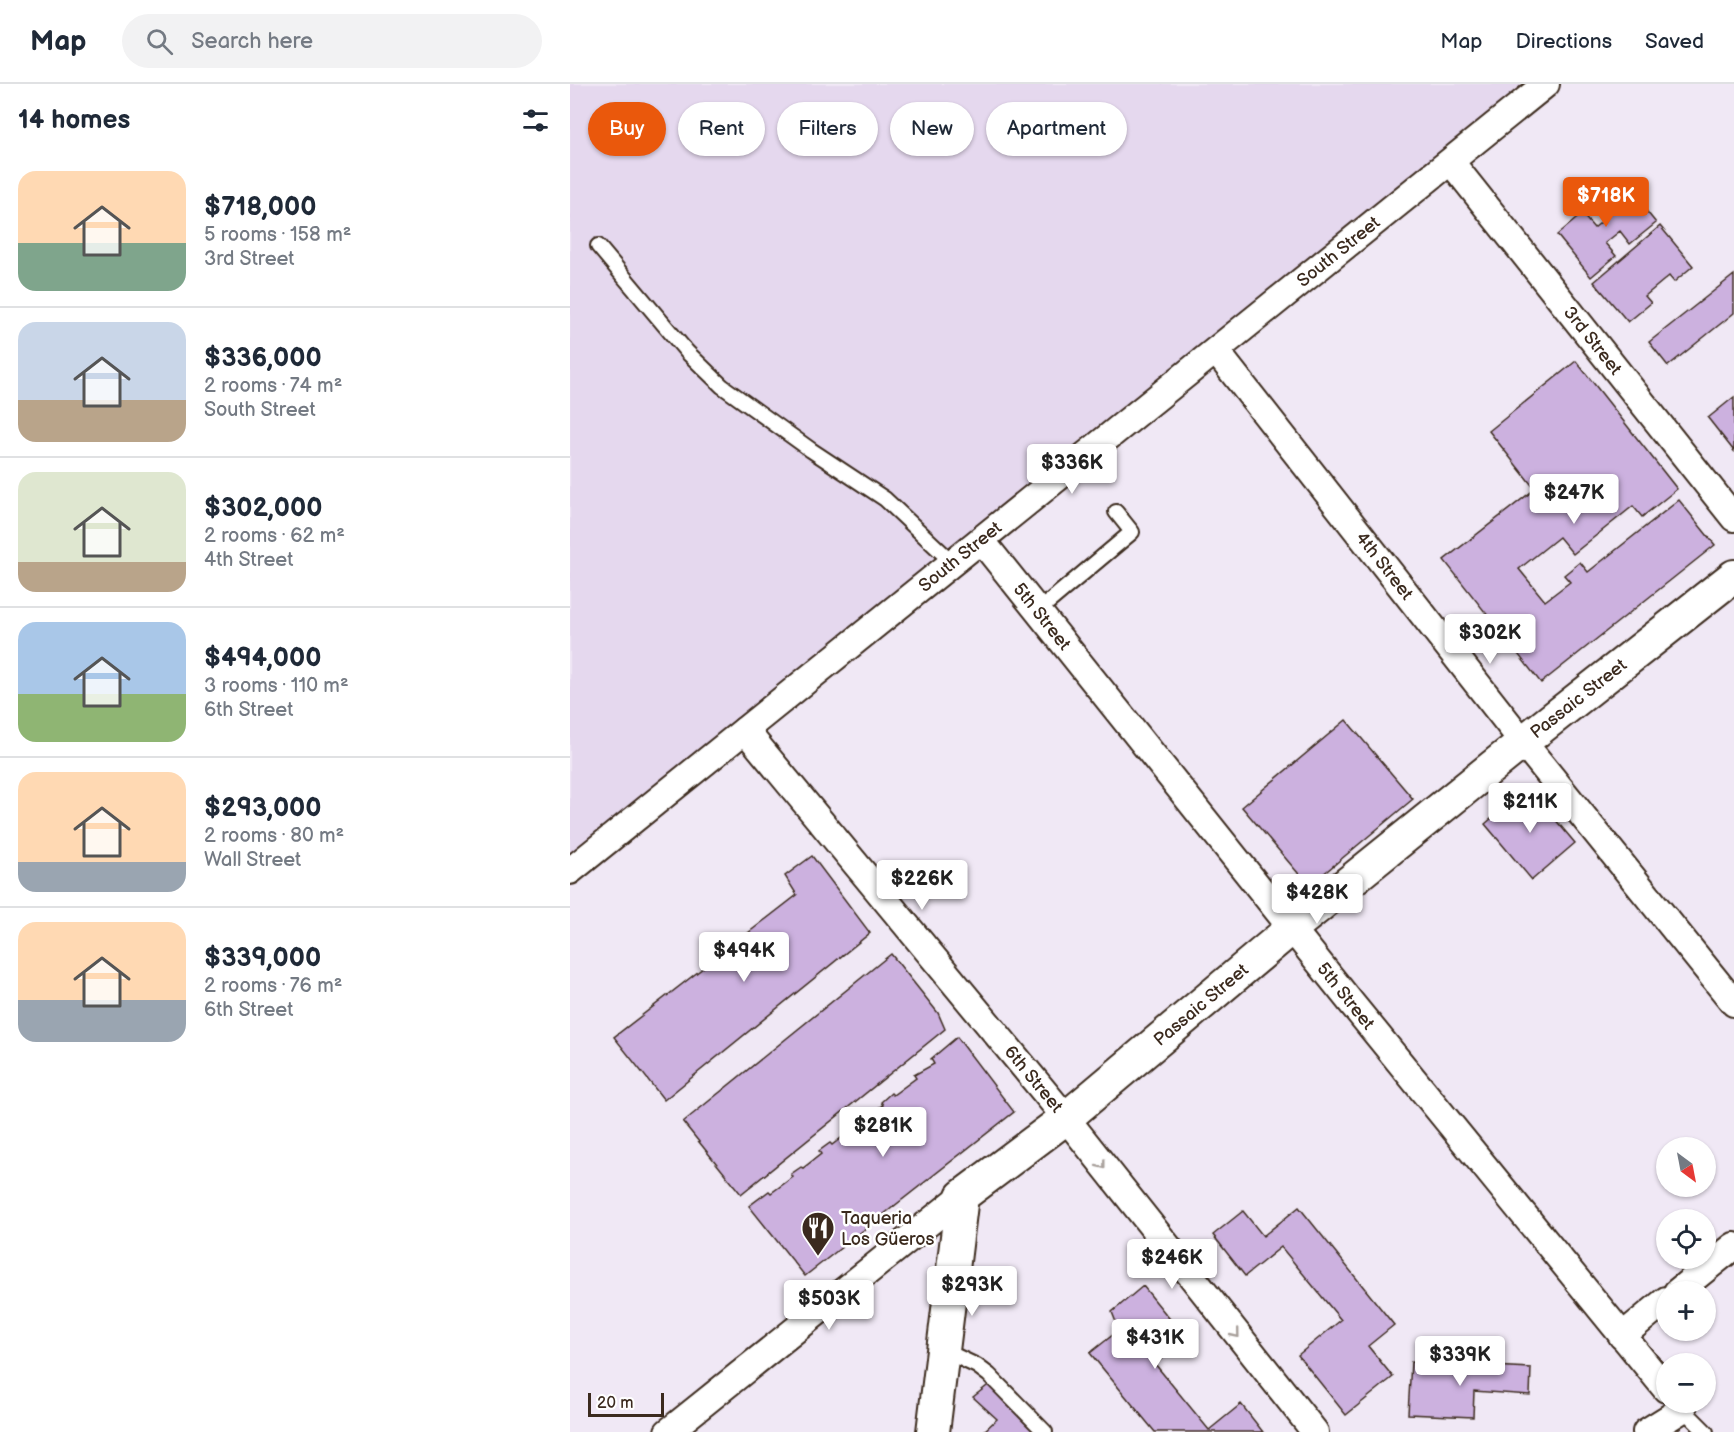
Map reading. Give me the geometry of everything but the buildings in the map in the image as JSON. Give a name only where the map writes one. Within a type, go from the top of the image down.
[{"type":"street","name":"South Street","points":[[570,871],[1544,85]]},
{"type":"street","name":"3rd Street","points":[[1451,162],[1734,518]]},
{"type":"street","name":"4th Street","points":[[1216,351],[1523,742],[1734,1003]]},
{"type":"street","name":"5th Street","points":[[981,540],[1622,1336]]},
{"type":"street","name":"Passaic Street","points":[[668,1432],[962,1196],[1066,1119],[1292,928],[1734,576]]},
{"type":"street","name":"6th Street","points":[[746,730],[1066,1119],[1315,1432]]},
{"type":"street","points":[[933,1432],[962,1196]]},
{"type":"street","points":[[1691,1281],[1734,1246]]},
{"type":"street","points":[[1656,1308],[1622,1336],[1656,1377]]},
{"type":"street","points":[[1646,1432],[1671,1413]]},
{"type":"lane","points":[[598,246],[687,352],[722,386],[811,450],[885,499],[953,563]]},
{"type":"lane","points":[[1038,611],[1132,532],[1116,512]]},
{"type":"lane","points":[[943,1350],[989,1374],[1045,1432]]},
{"type":"lane","points":[[1687,1413],[1706,1432]]},
{"type":"shaded area","points":[[570,84],[1543,84],[570,871]]},
{"type":"place","name":"Taqueria Los Güeros","points":[[818,1257]]}]
